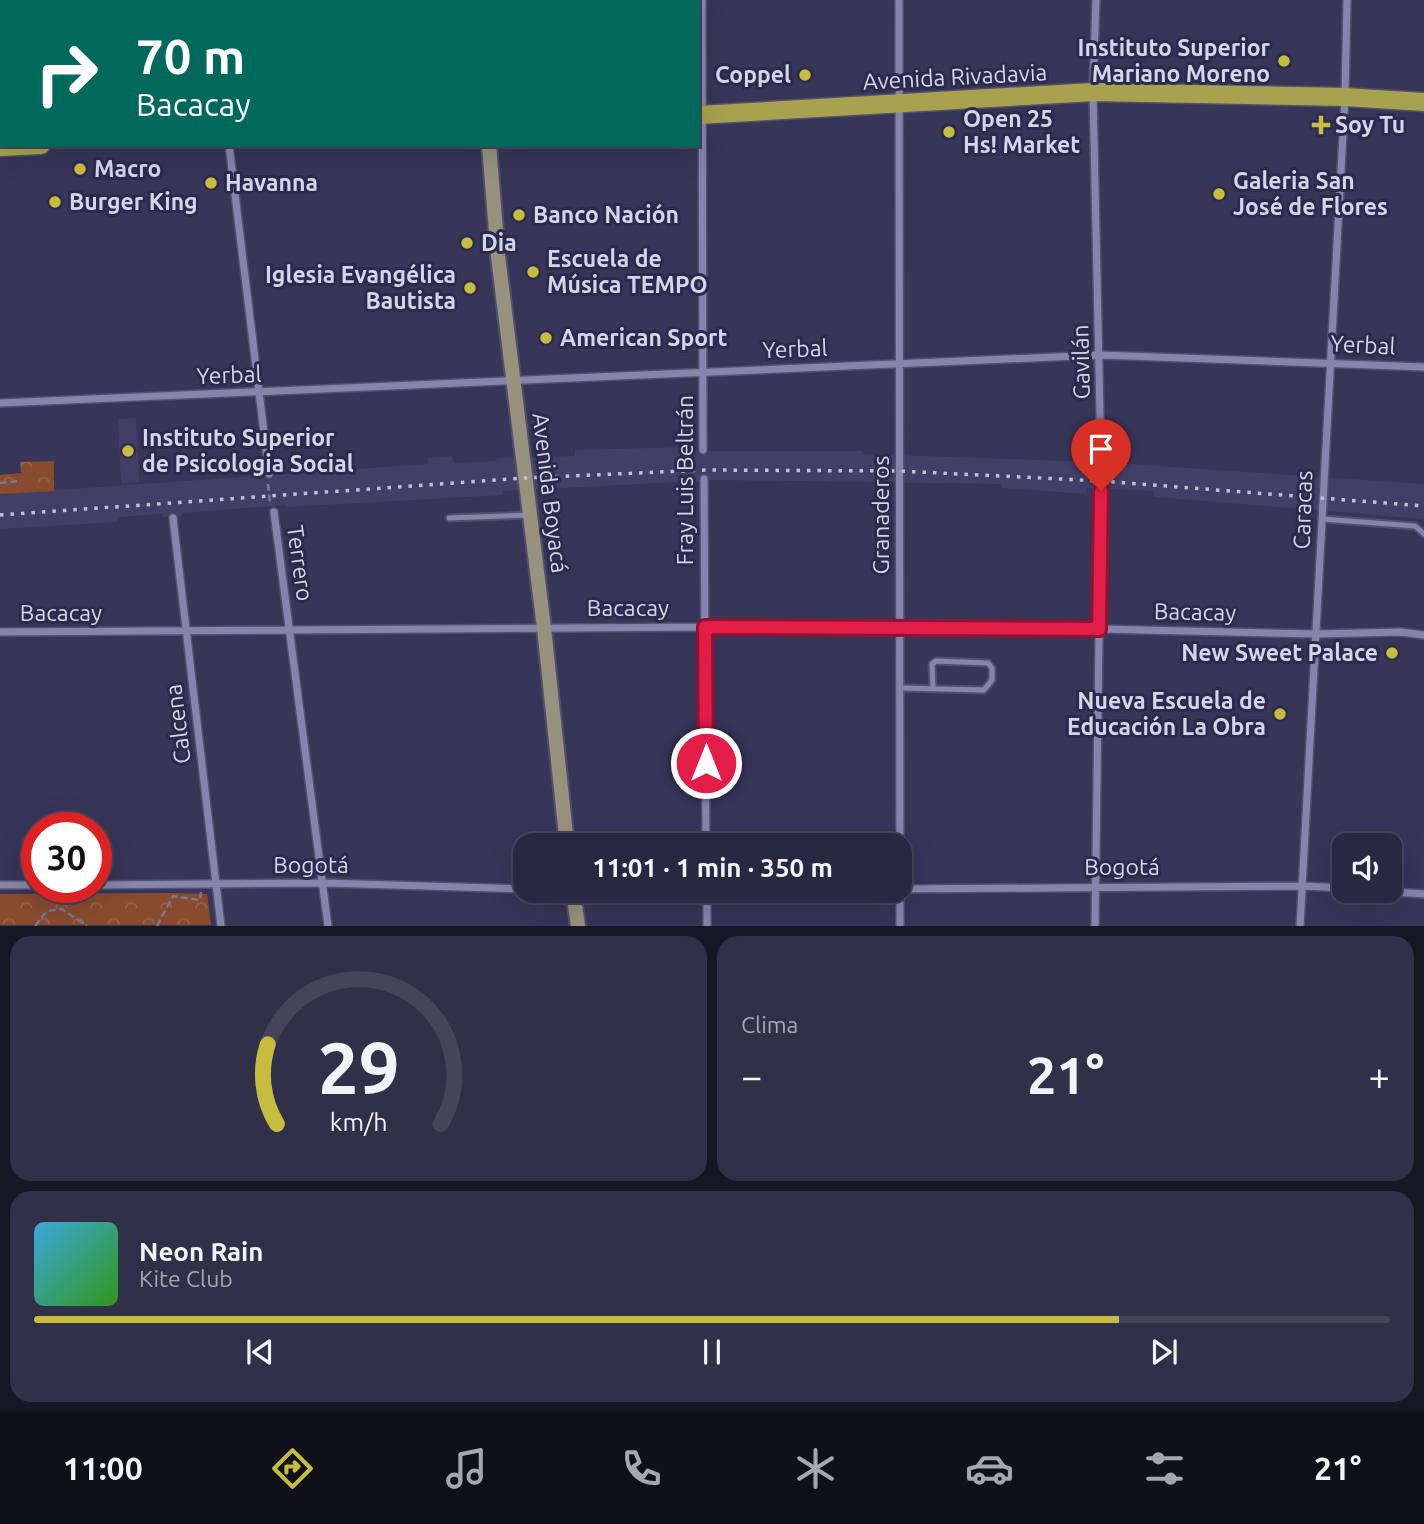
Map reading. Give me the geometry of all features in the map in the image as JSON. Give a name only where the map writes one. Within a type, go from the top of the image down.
[{"type":"main road","name":"Avenida Rivadavia","points":[[701,115],[1093,92],[1346,97],[1424,102]]},
{"type":"main road","name":"Avenida Boyacá","points":[[489,147],[498,256],[567,833]]},
{"type":"main road","points":[[575,903],[578,926]]},
{"type":"street","name":"Fray Luis Beltrán","points":[[702,0],[705,372],[703,450]]},
{"type":"street","name":"Granaderos","points":[[899,0],[900,833]]},
{"type":"street","name":"Gavilán","points":[[1096,0],[1093,92],[1101,462]]},
{"type":"street","name":"Caracas","points":[[1300,926],[1329,363],[1346,97],[1347,0]]},
{"type":"street","points":[[229,147],[269,474]]},
{"type":"street","name":"Yerbal","points":[[0,403],[1100,355],[1424,368]]},
{"type":"street","name":"Fray Luis Beltrán","points":[[704,480],[706,833]]},
{"type":"street","points":[[1094,926],[1101,491]]},
{"type":"street","name":"Terrero","points":[[272,508],[328,926]]},
{"type":"street","name":"Calcena","points":[[173,518],[221,926]]},
{"type":"street","name":"Bacacay","points":[[0,632],[705,627],[1099,629],[1317,634],[1401,632],[1424,635]]},
{"type":"street","name":"Bogotá","points":[[112,885],[324,883],[513,889]]},
{"type":"street","points":[[0,885],[21,885]]},
{"type":"street","name":"Bogotá","points":[[912,889],[1332,887]]},
{"type":"street","points":[[1402,892],[1424,894]]},
{"type":"street","points":[[706,903],[707,926]]},
{"type":"street","name":"Granaderos","points":[[900,903],[900,926]]},
{"type":"lane","points":[[449,518],[530,515]]},
{"type":"lane","points":[[1322,519],[1415,526],[1424,534]]},
{"type":"lane","points":[[901,688],[933,689],[984,690],[992,680],[991,665],[936,661],[932,670],[933,689]]},
{"type":"path","points":[[1101,462],[1101,491]]},
{"type":"path","name":"Terrero","points":[[269,474],[272,508]]},
{"type":"path","points":[[0,483],[20,481]]},
{"type":"path","points":[[157,926],[173,896],[200,900],[201,885]]},
{"type":"path","points":[[35,926],[47,911],[62,909],[87,926]]},
{"type":"shaded area","name":"Instituto Superior de Psicologia Social","points":[[136,418],[139,482],[121,483],[118,419]]},
{"type":"shaded area","points":[[690,447],[690,451],[863,451],[863,454],[1101,462],[1424,484],[1424,519],[1154,497],[1154,491],[1087,488],[1086,494],[1001,488],[1001,484],[718,480],[503,491],[503,495],[286,505],[182,513],[182,516],[162,517],[162,514],[118,517],[117,522],[0,529],[0,494],[428,464],[428,458],[452,456],[454,463],[496,461],[497,458],[575,456],[575,450]]},
{"type":"green space","points":[[54,461],[54,491],[0,494],[0,475],[21,473],[20,462]]},
{"type":"green space","points":[[112,893],[207,894],[211,925],[0,925],[0,894],[21,894],[21,903],[112,903]]},
{"type":"railway","points":[[0,515],[525,478],[705,470],[899,471],[1101,481],[1424,506]]},
{"type":"place","name":"Instituto Superior Mariano Moreno","points":[[1284,61]]},
{"type":"place","name":"Coppel","points":[[805,75]]},
{"type":"place","name":"Soy Tu","points":[[1321,125]]},
{"type":"place","name":"Open 25 Hs! Market","points":[[949,132]]},
{"type":"place","name":"Macro","points":[[80,169]]},
{"type":"place","name":"Havanna","points":[[211,183]]},
{"type":"place","name":"Galeria San José de Flores","points":[[1219,194]]},
{"type":"place","name":"Burger King","points":[[55,202]]},
{"type":"place","name":"Banco Nación","points":[[519,215]]},
{"type":"place","name":"Dia","points":[[467,243]]},
{"type":"place","name":"Escuela de Música TEMPO","points":[[533,272]]},
{"type":"place","name":"Iglesia Evangélica Bautista","points":[[470,288]]},
{"type":"place","name":"American Sport","points":[[546,338]]},
{"type":"place","name":"Instituto Superior de Psicologia Social","points":[[128,451]]},
{"type":"place","name":"New Sweet Palace","points":[[1392,653]]},
{"type":"place","name":"Nueva Escuela de Educación La Obra","points":[[1280,714]]},
{"type":"route","points":[[706,763],[705,627],[1099,629],[1101,491]]}]
